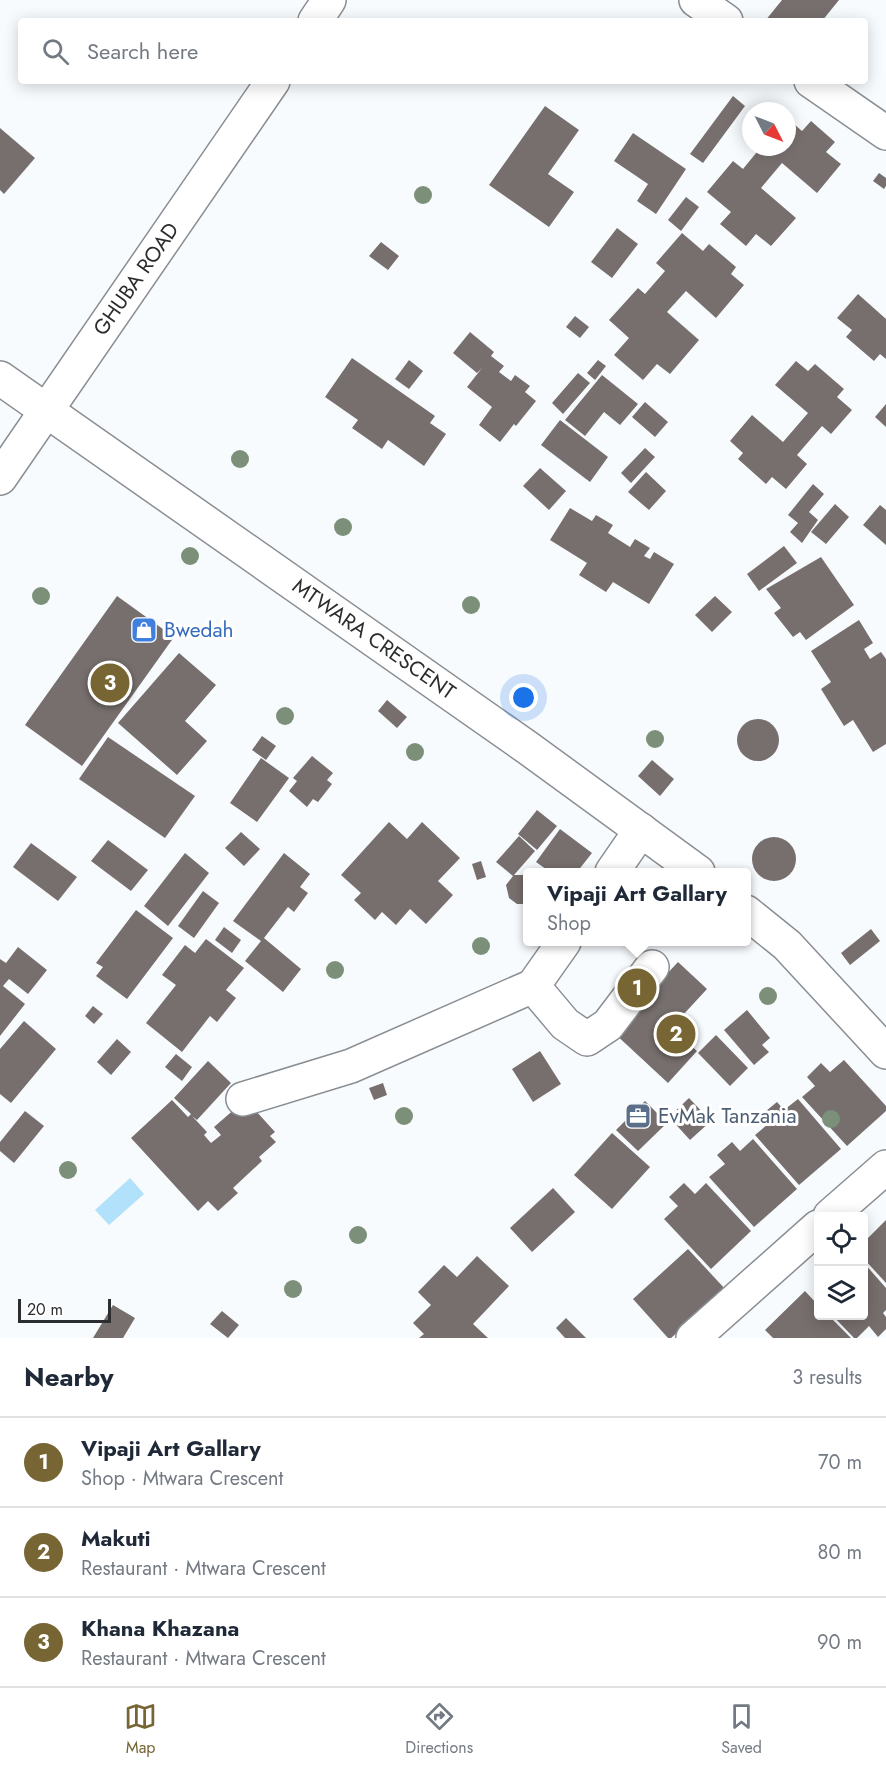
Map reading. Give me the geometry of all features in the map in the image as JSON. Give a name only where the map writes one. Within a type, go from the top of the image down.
[{"type":"street","points":[[317,18],[329,0]]},
{"type":"street","points":[[696,0],[722,18]]},
{"type":"street","name":"GHUBA ROAD","points":[[0,478],[271,84]]},
{"type":"street","points":[[816,84],[886,133]]},
{"type":"street","name":"MTWARA CRESCENT","points":[[0,378],[519,741],[691,868]]},
{"type":"street","points":[[615,868],[641,830]]},
{"type":"street","points":[[751,915],[787,945],[886,1052]]},
{"type":"street","points":[[243,1099],[351,1066],[533,986],[561,946]]},
{"type":"street","points":[[533,986],[565,1024],[587,1039],[608,1025],[652,967]]},
{"type":"street","points":[[835,1212],[886,1167]]},
{"type":"street","points":[[693,1338],[814,1231]]},
{"type":"water","points":[[130,1178],[144,1194],[109,1225],[95,1210]]},
{"type":"building","points":[[782,0],[839,0],[824,18],[767,18]]},
{"type":"building","points":[[733,96],[742,104],[742,110],[703,163],[690,154]]},
{"type":"building","points":[[545,106],[579,130],[548,174],[574,192],[549,227],[489,185]]},
{"type":"building","points":[[811,121],[835,142],[826,152],[841,164],[817,193],[782,163],[761,188],[796,218],[771,246],[756,234],[746,246],[720,224],[731,212],[707,192],[733,161],[743,169],[754,156],[796,156],[796,126],[802,131]]},
{"type":"building","points":[[0,128],[35,158],[4,194],[0,190]]},
{"type":"building","points":[[633,133],[686,169],[656,214],[637,201],[648,184],[614,161]]},
{"type":"building","points":[[879,173],[886,178],[884,189],[873,181]]},
{"type":"building","points":[[686,197],[699,207],[681,231],[668,220]]},
{"type":"building","points":[[617,228],[638,244],[612,278],[591,262]]},
{"type":"building","points":[[682,233],[703,251],[709,244],[736,267],[731,274],[744,285],[716,318],[686,291],[667,312],[699,340],[670,374],[657,364],[643,380],[614,355],[629,338],[609,320],[638,288],[645,294],[665,271],[656,263]]},
{"type":"building","points":[[381,242],[399,256],[388,270],[369,256]]},
{"type":"building","points":[[858,294],[886,319],[886,359],[880,354],[874,361],[846,337],[852,330],[837,318]]},
{"type":"building","points":[[575,316],[589,327],[580,338],[566,327]]},
{"type":"building","points":[[470,332],[494,352],[491,356],[504,366],[499,372],[511,381],[515,375],[530,386],[525,392],[536,401],[500,442],[479,425],[492,407],[467,387],[482,368],[477,373],[453,353]]},
{"type":"building","points":[[352,358],[435,416],[430,423],[446,434],[424,466],[388,440],[382,449],[352,428],[358,420],[325,397]]},
{"type":"building","points":[[409,360],[423,371],[409,389],[395,379]]},
{"type":"building","points":[[598,360],[606,366],[595,380],[587,373]]},
{"type":"building","points":[[796,361],[808,371],[815,364],[844,389],[837,397],[852,410],[831,434],[822,426],[797,455],[807,464],[786,489],[772,477],[766,484],[738,459],[743,453],[730,441],[752,415],[783,442],[808,413],[775,385]]},
{"type":"building","points":[[578,373],[590,383],[563,414],[552,403]]},
{"type":"building","points":[[602,375],[638,404],[620,425],[604,412],[585,436],[565,420]]},
{"type":"building","points":[[645,402],[668,422],[655,437],[632,417]]},
{"type":"building","points":[[886,404],[886,427],[875,417]]},
{"type":"building","points":[[560,420],[608,457],[590,482],[541,445]]},
{"type":"building","points":[[645,448],[655,457],[631,483],[621,473]]},
{"type":"building","points":[[540,468],[566,491],[549,510],[523,486]]},
{"type":"building","points":[[646,472],[666,491],[649,510],[628,492]]},
{"type":"building","points":[[813,484],[824,494],[809,512],[818,520],[802,543],[790,532],[798,523],[788,515]]},
{"type":"building","points":[[835,504],[849,517],[826,544],[811,532]]},
{"type":"building","points":[[880,505],[886,510],[886,545],[863,525]]},
{"type":"building","points":[[570,508],[592,521],[596,515],[613,525],[608,533],[630,547],[635,539],[650,548],[644,556],[650,559],[654,552],[674,564],[649,604],[613,582],[606,592],[579,575],[587,563],[550,540]]},
{"type":"building","points":[[784,546],[797,563],[759,591],[747,574]]},
{"type":"building","points":[[821,557],[854,605],[806,640],[800,632],[793,637],[774,613],[781,608],[766,589]]},
{"type":"building","points":[[117,596],[174,637],[82,766],[25,725]]},
{"type":"building","points":[[715,596],[732,612],[712,632],[695,615]]},
{"type":"building","points":[[859,620],[873,643],[864,649],[870,659],[881,652],[886,659],[886,744],[873,752],[853,720],[844,726],[821,689],[831,682],[811,651]]},
{"type":"building","points":[[179,653],[216,685],[185,721],[207,741],[177,775],[118,723]]},
{"type":"building","points":[[387,700],[407,717],[397,728],[378,711]]},
{"type":"building","points":[[758,719],[772,726],[779,740],[772,754],[758,761],[744,754],[737,740],[744,726]]},
{"type":"building","points":[[262,736],[276,746],[266,760],[252,750]]},
{"type":"building","points":[[108,737],[195,796],[165,838],[79,779]]},
{"type":"building","points":[[312,756],[333,773],[327,780],[332,784],[318,802],[313,799],[307,807],[289,791],[297,781],[293,778]]},
{"type":"building","points":[[261,758],[289,778],[257,822],[230,803]]},
{"type":"building","points":[[652,760],[674,779],[660,796],[638,776]]},
{"type":"building","points":[[537,810],[557,826],[537,850],[518,834]]},
{"type":"building","points":[[389,822],[407,839],[422,822],[460,858],[438,881],[453,895],[426,924],[410,909],[396,925],[382,912],[375,920],[354,900],[361,893],[341,875]]},
{"type":"building","points":[[560,829],[592,853],[580,868],[544,868],[536,862]]},
{"type":"building","points":[[241,832],[260,849],[244,866],[225,848]]},
{"type":"building","points":[[519,836],[535,851],[514,875],[523,875],[523,904],[517,904],[509,898],[506,885],[513,876],[496,862]]},
{"type":"building","points":[[774,837],[789,844],[796,859],[789,874],[774,881],[759,874],[752,859],[759,844]]},
{"type":"building","points":[[108,840],[148,870],[131,891],[91,861]]},
{"type":"building","points":[[31,843],[77,877],[58,901],[13,867]]},
{"type":"building","points":[[185,853],[209,873],[168,926],[144,906]]},
{"type":"building","points":[[284,853],[310,874],[300,887],[308,893],[294,912],[288,907],[264,938],[301,969],[283,992],[245,961],[261,941],[233,921]]},
{"type":"building","points":[[481,861],[486,877],[477,880],[472,864]]},
{"type":"building","points":[[203,891],[219,903],[194,938],[178,926]]},
{"type":"building","points":[[136,910],[173,938],[127,999],[96,976],[103,967],[96,963]]},
{"type":"building","points":[[224,927],[241,940],[232,953],[215,940]]},
{"type":"building","points":[[871,929],[880,941],[850,965],[841,953]]},
{"type":"building","points":[[206,939],[244,968],[226,990],[236,998],[217,1022],[210,1016],[182,1052],[146,1023],[176,985],[162,975],[185,945],[195,953]]},
{"type":"building","points":[[18,947],[47,970],[28,994],[9,979],[3,986],[25,1004],[0,1036],[0,959],[6,963]]},
{"type":"building","points":[[678,962],[707,989],[671,1028],[697,1051],[668,1083],[613,1032]]},
{"type":"building","points":[[93,1006],[103,1014],[94,1024],[85,1016]]},
{"type":"building","points":[[747,1010],[770,1038],[762,1045],[769,1052],[754,1065],[724,1030]]},
{"type":"building","points":[[24,1021],[56,1049],[11,1103],[0,1094],[0,1049]]},
{"type":"building","points":[[716,1035],[748,1068],[730,1086],[698,1053]]},
{"type":"building","points":[[117,1039],[131,1052],[111,1075],[97,1062]]},
{"type":"building","points":[[540,1051],[561,1084],[533,1102],[512,1069]]},
{"type":"building","points":[[176,1054],[192,1067],[182,1081],[165,1067]]},
{"type":"building","points":[[844,1060],[886,1106],[886,1111],[847,1146],[802,1097],[815,1086],[807,1077],[821,1063],[830,1072]]},
{"type":"building","points":[[208,1061],[231,1083],[197,1120],[192,1116],[207,1132],[204,1135],[211,1143],[221,1135],[214,1127],[237,1107],[252,1115],[256,1111],[275,1132],[270,1136],[276,1142],[259,1157],[262,1161],[233,1188],[238,1193],[218,1211],[208,1201],[198,1211],[131,1138],[172,1100],[188,1117],[191,1114],[174,1098]]},
{"type":"building","points":[[383,1083],[387,1095],[374,1100],[369,1088]]},
{"type":"building","points":[[689,1098],[711,1121],[690,1140],[669,1117]]},
{"type":"building","points":[[798,1099],[841,1149],[799,1185],[755,1135],[768,1124],[761,1115],[777,1102],[784,1110]]},
{"type":"building","points":[[645,1101],[667,1123],[638,1151],[616,1130]]},
{"type":"building","points":[[25,1111],[44,1126],[14,1163],[0,1151],[0,1142]]},
{"type":"building","points":[[612,1133],[650,1167],[612,1209],[574,1175]]},
{"type":"building","points":[[753,1139],[797,1189],[754,1227],[709,1177],[725,1164],[717,1155],[732,1142],[740,1151]]},
{"type":"building","points":[[684,1183],[695,1194],[706,1183],[751,1231],[711,1269],[664,1219],[678,1206],[669,1197]]},
{"type":"building","points":[[553,1188],[575,1212],[532,1252],[510,1228]]},
{"type":"building","points":[[886,1220],[886,1283],[868,1263],[868,1238]]},
{"type":"building","points":[[688,1249],[726,1290],[671,1338],[668,1338],[633,1299]]},
{"type":"building","points":[[477,1256],[509,1286],[473,1324],[488,1338],[419,1338],[424,1334],[413,1323],[431,1305],[418,1292],[444,1265],[457,1277]]},
{"type":"building","points":[[868,1268],[886,1288],[886,1310],[883,1313],[886,1317],[886,1329],[878,1337],[869,1326],[857,1338],[854,1338],[837,1320],[868,1320]]},
{"type":"building","points":[[805,1291],[814,1301],[814,1320],[833,1320],[851,1338],[773,1338],[765,1330]]},
{"type":"building","points":[[113,1305],[135,1318],[123,1338],[93,1338]]},
{"type":"building","points":[[222,1311],[239,1325],[228,1338],[210,1324]]},
{"type":"building","points":[[566,1318],[586,1338],[565,1338],[556,1328]]},
{"type":"place","name":"Bwedah","points":[[144,630]]},
{"type":"place","name":"Khana Khazana","points":[[110,683]]},
{"type":"place","name":"Vipaji Art Gallary","points":[[637,988]]},
{"type":"place","name":"Makuti","points":[[676,1034]]},
{"type":"place","name":"EvMak Tanzania","points":[[638,1116]]}]
